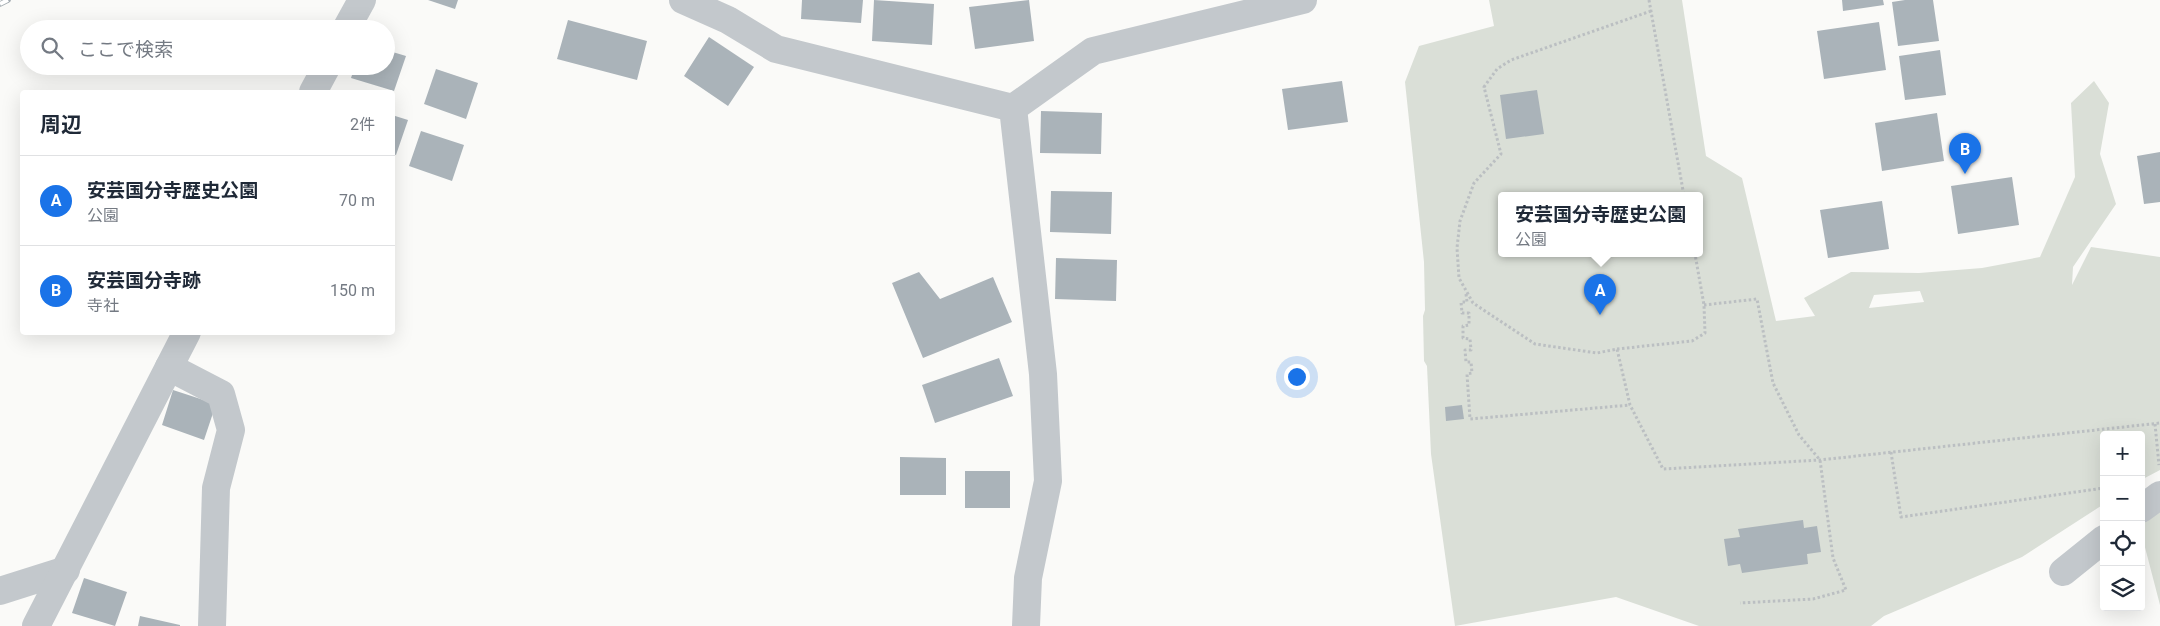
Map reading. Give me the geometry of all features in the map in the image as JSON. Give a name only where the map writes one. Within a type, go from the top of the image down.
[{"type":"street","points":[[351,20],[362,0]]},
{"type":"street","points":[[683,0],[728,20],[776,49],[1013,108],[1093,51],[1303,0]]},
{"type":"street","points":[[314,90],[322,75]]},
{"type":"street","points":[[1013,108],[1043,374],[1048,482],[1028,578],[1026,626]]},
{"type":"street","points":[[36,626],[185,335]]},
{"type":"street","points":[[169,367],[221,394],[231,430],[216,488],[212,626]]},
{"type":"street","points":[[2145,504],[2160,483]]},
{"type":"street","points":[[2063,572],[2100,541]]},
{"type":"street","points":[[0,591],[66,570]]},
{"type":"path","points":[[1649,0],[1683,192]]},
{"type":"path","points":[[1651,10],[1511,60],[1497,68],[1484,87],[1501,154],[1474,183],[1460,221],[1457,248],[1459,278],[1473,303],[1535,344],[1597,353],[1617,349],[1692,342],[1705,333],[1704,305],[1696,257]]},
{"type":"path","points":[[1466,292],[1467,302],[1461,302],[1462,313],[1469,313],[1469,326],[1463,326],[1463,338],[1470,339],[1471,350],[1465,350],[1466,362],[1472,362],[1472,374],[1467,374],[1470,419],[1630,405]]},
{"type":"path","points":[[1704,305],[1757,299],[1773,383],[1799,436],[1820,460],[1833,558],[1846,590],[1813,600],[1740,603]]},
{"type":"path","points":[[1617,349],[1630,405],[1664,469],[1820,460],[2160,423]]},
{"type":"path","points":[[2155,424],[2160,483]]},
{"type":"path","points":[[1891,452],[1901,517],[2100,489]]},
{"type":"shaded area","points":[[1489,0],[1682,0],[1706,156],[1742,178],[1776,321],[1815,316],[1804,298],[1851,272],[1919,273],[1982,268],[2040,257],[2075,177],[2071,103],[2094,81],[2109,103],[2100,154],[2116,204],[2073,267],[2072,285],[2091,247],[2160,257],[2160,470],[2145,478],[2145,431],[2100,431],[2100,507],[2022,557],[1884,616],[1871,626],[1699,626],[1616,597],[1455,626],[1431,454],[1427,366],[1424,361],[1424,262],[1405,82],[1419,46],[1494,26]],"holes":[[[1920,291],[1924,302],[1869,308],[1874,295]]]},
{"type":"shaded area","points":[[2160,493],[2160,605],[2145,547],[2145,502]]},
{"type":"building","points":[[428,0],[458,0],[455,9]]},
{"type":"building","points":[[802,0],[863,0],[861,23],[801,19]]},
{"type":"building","points":[[874,0],[934,4],[932,45],[872,41]]},
{"type":"building","points":[[1029,0],[1034,41],[975,49],[969,7]]},
{"type":"building","points":[[1842,0],[1883,0],[1884,5],[1843,11]]},
{"type":"building","points":[[1933,0],[1939,41],[1898,46],[1892,2]]},
{"type":"building","points":[[568,20],[647,41],[637,80],[557,59]]},
{"type":"building","points":[[1879,22],[1886,70],[1824,79],[1817,31]]},
{"type":"building","points":[[709,37],[754,67],[728,106],[684,76]]},
{"type":"building","points":[[1940,50],[1946,95],[1905,100],[1899,56]]},
{"type":"building","points":[[395,53],[406,56],[394,90],[351,78],[352,75],[395,75]]},
{"type":"building","points":[[436,69],[478,83],[466,119],[424,104]]},
{"type":"building","points":[[1342,81],[1348,122],[1288,130],[1282,89]]},
{"type":"building","points":[[1537,90],[1544,134],[1506,139],[1500,95]]},
{"type":"building","points":[[1041,111],[1102,113],[1101,154],[1040,153]]},
{"type":"building","points":[[1937,113],[1944,161],[1882,171],[1875,123]]},
{"type":"building","points":[[395,116],[408,120],[395,155]]},
{"type":"building","points":[[421,131],[464,145],[452,181],[409,166]]},
{"type":"building","points":[[2160,152],[2160,202],[2144,204],[2137,156]]},
{"type":"building","points":[[2012,177],[2019,225],[1958,234],[1951,186]]},
{"type":"building","points":[[1051,191],[1112,192],[1111,234],[1050,232]]},
{"type":"building","points":[[1882,201],[1889,249],[1828,258],[1820,210]]},
{"type":"building","points":[[1056,258],[1117,260],[1116,301],[1055,299]]},
{"type":"building","points":[[919,272],[940,299],[993,277],[1012,322],[923,358],[892,283]]},
{"type":"building","points":[[999,358],[1013,396],[935,423],[922,385]]},
{"type":"building","points":[[173,390],[216,404],[204,440],[162,425]]},
{"type":"building","points":[[1462,405],[1464,419],[1446,421],[1445,407]]},
{"type":"building","points":[[900,457],[946,458],[946,495],[900,495]]},
{"type":"building","points":[[965,471],[1010,471],[1010,508],[965,508]]},
{"type":"building","points":[[1803,520],[1804,528],[1817,526],[1821,552],[1807,554],[1808,564],[1742,573],[1740,564],[1728,566],[1724,539],[1740,537],[1738,529]]},
{"type":"building","points":[[84,578],[127,592],[115,626],[72,613]]},
{"type":"building","points":[[140,616],[180,625],[180,626],[138,626]]},
{"type":"railway","points":[[0,4],[8,0]]},
{"type":"place","name":"安芸国分寺跡","points":[[1965,174]]},
{"type":"place","name":"安芸国分寺歴史公園","points":[[1600,315]]}]
